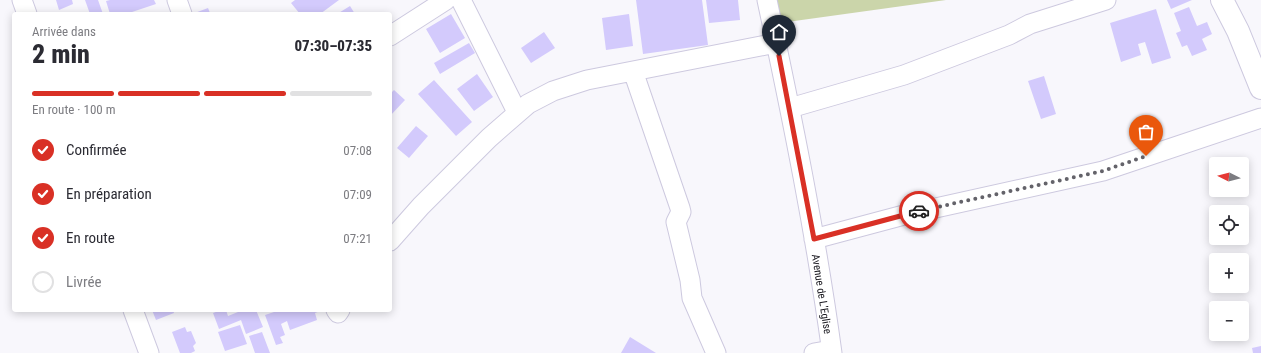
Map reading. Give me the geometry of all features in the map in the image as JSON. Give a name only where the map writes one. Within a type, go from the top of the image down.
[{"type":"street","points":[[22,0],[26,12]]},
{"type":"street","points":[[177,0],[181,12]]},
{"type":"street","points":[[392,35],[446,0]]},
{"type":"street","points":[[461,0],[517,112]]},
{"type":"street","name":"Avenue de L'Eglise","points":[[767,0],[790,108],[814,239],[826,352]]},
{"type":"street","points":[[790,108],[904,75],[1009,35],[1030,24],[1106,0]]},
{"type":"street","points":[[1222,0],[1238,31],[1261,88]]},
{"type":"street","points":[[392,239],[421,206],[517,112],[528,104],[553,91],[587,80],[776,43]]},
{"type":"street","points":[[633,71],[680,208],[681,212],[676,222],[690,280],[692,298],[716,353]]},
{"type":"street","points":[[814,239],[904,215],[1103,171],[1261,118]]},
{"type":"street","points":[[134,312],[149,353]]},
{"type":"green space","points":[[776,0],[946,0],[780,23]]},
{"type":"building","points":[[56,0],[72,0],[73,4],[59,10]]},
{"type":"building","points":[[85,0],[98,0],[102,12],[89,12]]},
{"type":"building","points":[[154,0],[156,4],[132,12],[109,12],[106,1]]},
{"type":"building","points":[[295,0],[339,0],[323,12],[298,12],[291,3]]},
{"type":"building","points":[[636,0],[702,0],[708,45],[643,54]]},
{"type":"building","points":[[706,0],[738,0],[740,20],[709,23]]},
{"type":"building","points":[[1167,0],[1192,0],[1171,9]]},
{"type":"building","points":[[350,6],[354,12],[340,12]]},
{"type":"building","points":[[1189,7],[1197,26],[1207,22],[1212,34],[1202,39],[1207,50],[1192,56],[1187,45],[1182,47],[1176,33],[1181,31],[1174,13]]},
{"type":"building","points":[[208,8],[210,12],[197,12]]},
{"type":"building","points":[[1156,9],[1171,58],[1152,64],[1145,42],[1138,44],[1141,55],[1121,62],[1110,23]]},
{"type":"building","points":[[451,14],[465,38],[440,53],[426,29]]},
{"type":"building","points":[[629,14],[633,46],[606,50],[602,18]]},
{"type":"building","points":[[544,32],[555,48],[531,63],[521,48]]},
{"type":"building","points":[[469,43],[475,53],[440,74],[434,63]]},
{"type":"building","points":[[477,74],[493,97],[474,111],[457,89]]},
{"type":"building","points":[[1044,76],[1056,114],[1041,119],[1028,81]]},
{"type":"building","points":[[434,80],[472,122],[456,136],[418,94]]},
{"type":"building","points":[[394,90],[405,100],[392,114],[392,92]]},
{"type":"building","points":[[416,126],[428,136],[409,158],[397,148]]},
{"type":"building","points":[[153,312],[174,312],[174,313],[156,320]]},
{"type":"building","points":[[227,312],[228,316],[238,312],[257,312],[263,327],[246,334],[241,320],[219,329],[213,313]]},
{"type":"building","points":[[274,312],[318,312],[315,313],[317,320],[290,330],[287,321],[281,324],[285,335],[280,337],[283,343],[276,345],[265,315]]},
{"type":"building","points":[[240,325],[247,344],[225,351],[218,332]]},
{"type":"building","points":[[185,327],[187,332],[191,331],[196,343],[193,346],[195,351],[191,353],[180,353],[172,332]]},
{"type":"building","points":[[262,332],[270,353],[255,353],[249,336]]},
{"type":"building","points":[[630,337],[656,353],[621,353]]},
{"type":"building","points":[[1261,346],[1261,353],[1253,353],[1252,348]]},
{"type":"way so far","points":[[919,211],[1103,171],[1146,156]]},
{"type":"route","points":[[779,56],[814,239],[919,211]]}]
